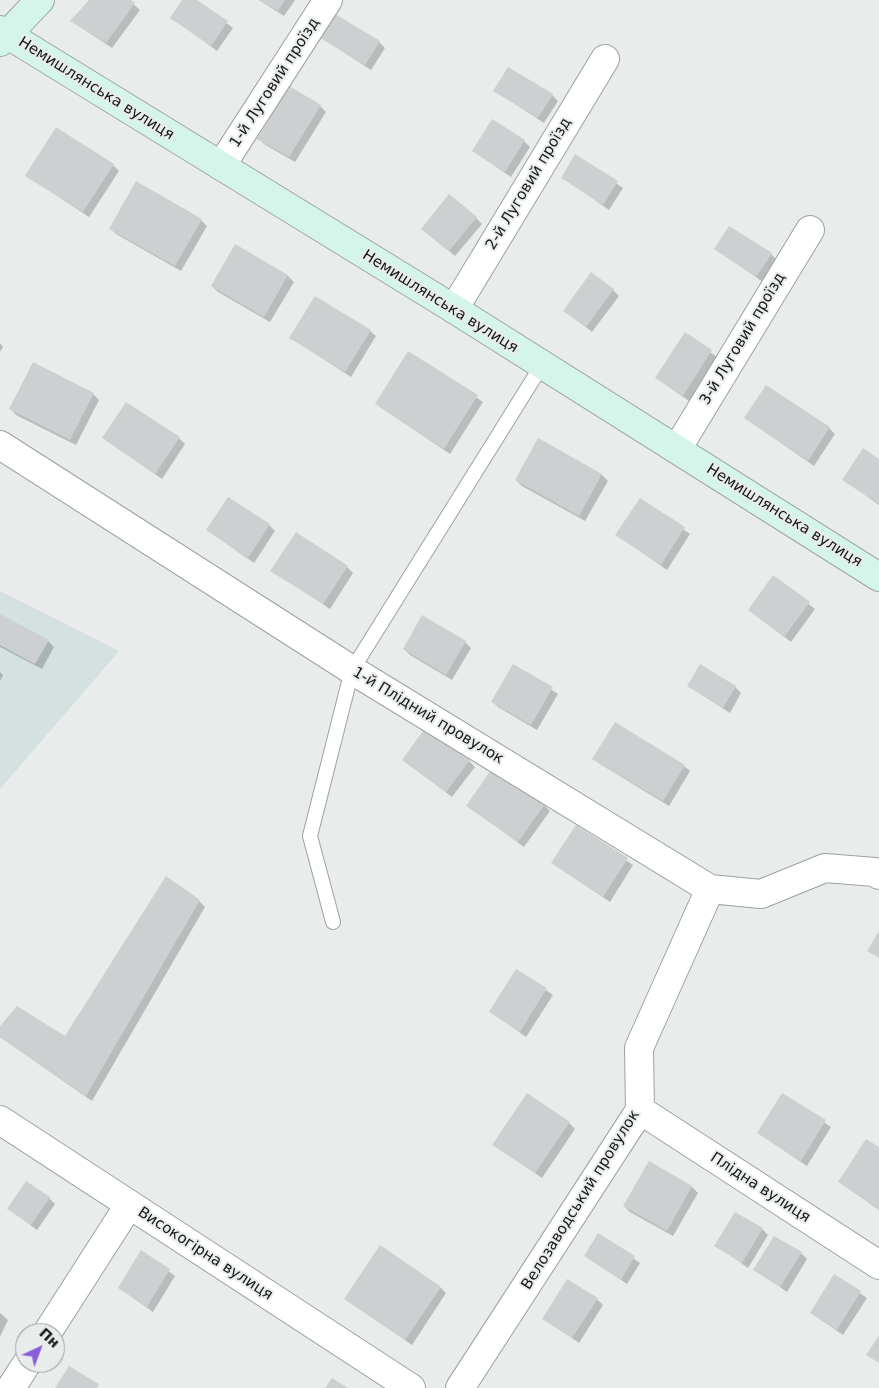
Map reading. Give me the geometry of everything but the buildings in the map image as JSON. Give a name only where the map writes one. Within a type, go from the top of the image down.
[{"type":"street","points":[[3,36],[40,0]]},
{"type":"street","name":"1-й Луговий проїзд","points":[[221,166],[328,0]]},
{"type":"street","name":"Немишлянська вулиця","points":[[3,36],[221,166],[454,309],[879,576]]},
{"type":"street","name":"2-й Луговий проїзд","points":[[454,309],[605,59]]},
{"type":"street","name":"3-й Луговий проїзд","points":[[677,449],[810,230]]},
{"type":"street","name":"1-й Плідний провулок","points":[[0,445],[352,670],[710,888],[761,894],[825,868],[875,872],[879,875]]},
{"type":"street","name":"Велозаводський провулок","points":[[460,1388],[640,1110],[639,1048],[710,888]]},
{"type":"street","name":"Плідна вулиця","points":[[640,1110],[879,1265]]},
{"type":"street","name":"Високогірна вулиця","points":[[0,1120],[411,1388]]},
{"type":"street","points":[[53,1323],[130,1205]]},
{"type":"street","points":[[11,1388],[21,1373]]},
{"type":"lane","points":[[333,922],[310,836],[352,670],[542,365]]},
{"type":"shaded area","points":[[0,591],[119,651],[0,789]]}]
